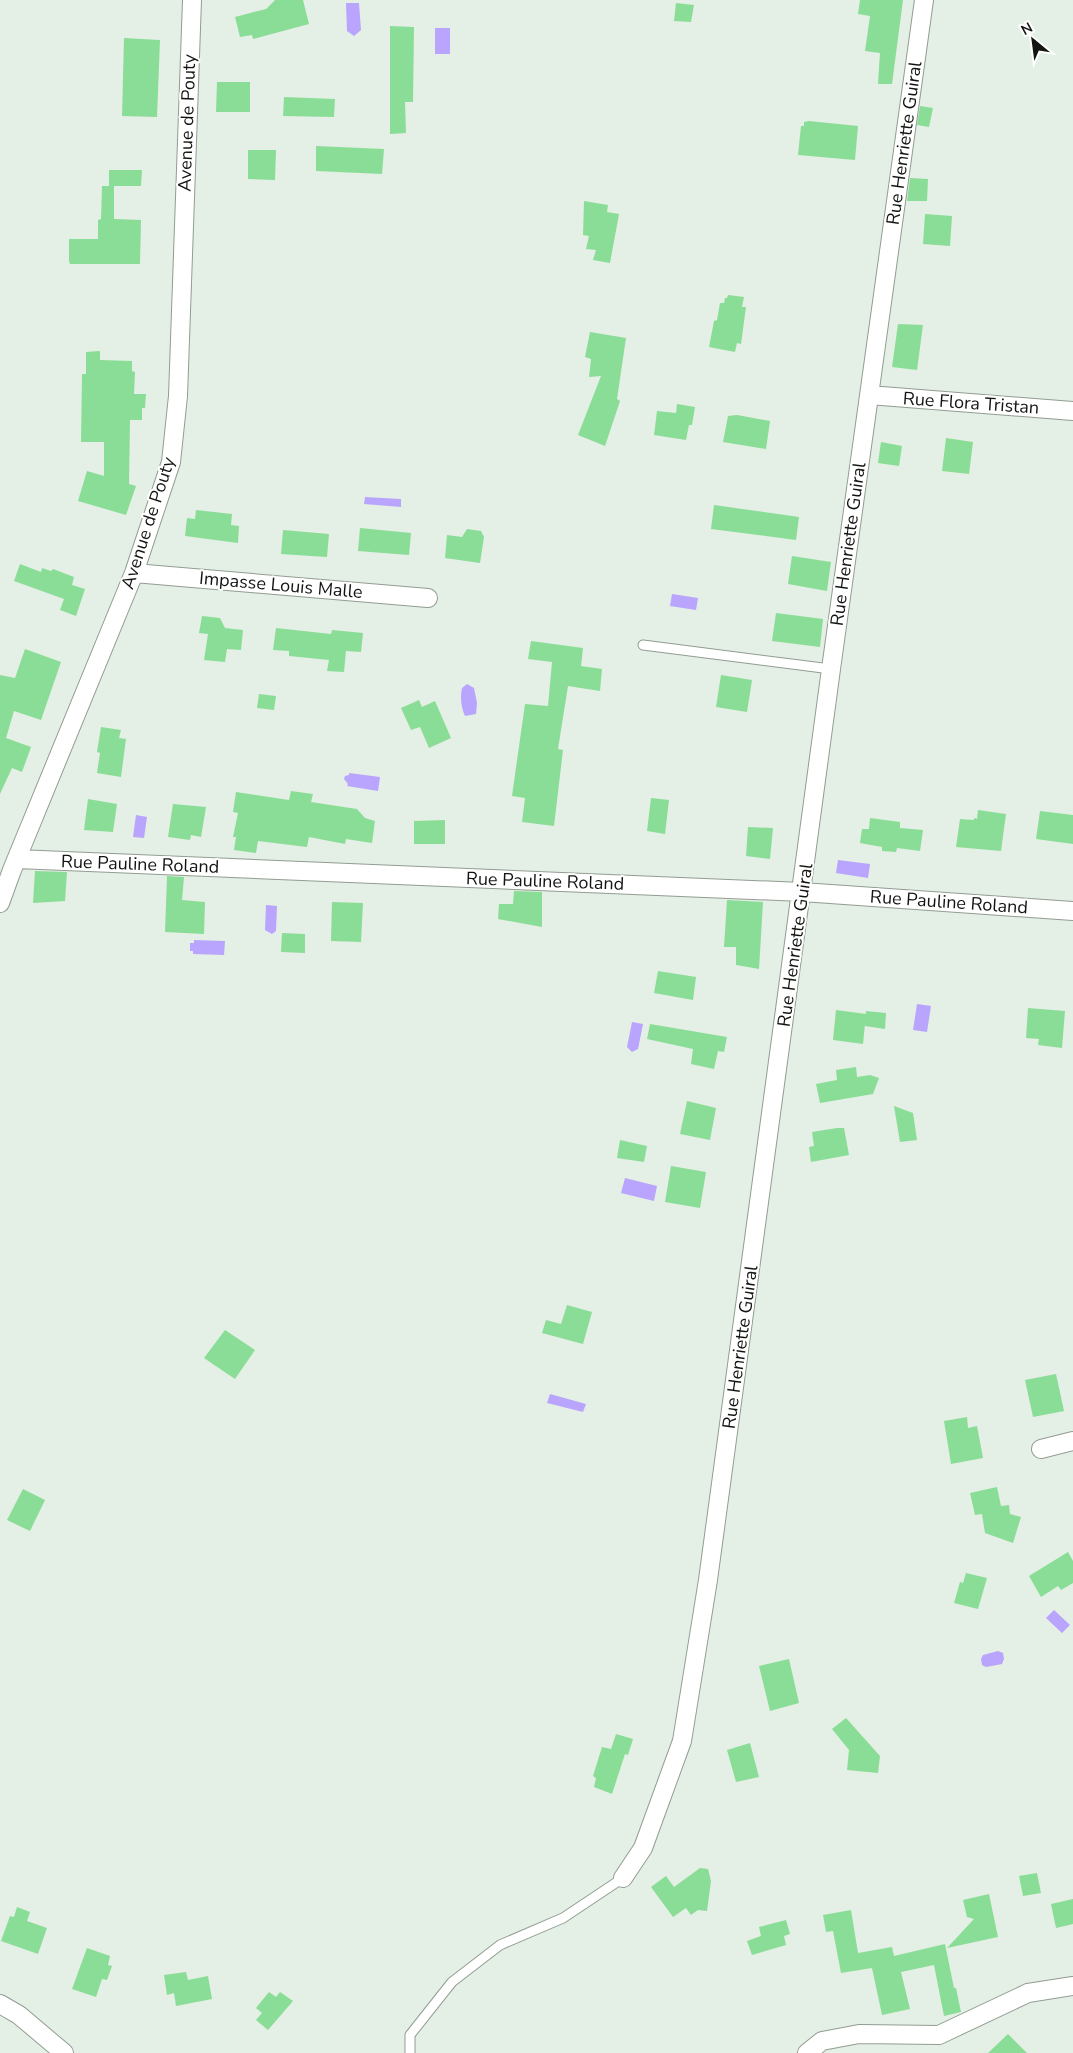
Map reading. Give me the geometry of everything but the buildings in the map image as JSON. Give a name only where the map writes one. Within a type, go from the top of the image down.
[{"type":"street","name":"Avenue de Pouty","points":[[0,903],[134,572],[171,462],[178,396],[192,0]]},
{"type":"street","name":"Rue Henriette Guiral","points":[[623,1878],[643,1848],[682,1741],[708,1580],[831,669],[924,0]]},
{"type":"street","name":"Rue Flora Tristan","points":[[869,396],[1073,411]]},
{"type":"street","name":"Impasse Louis Malle","points":[[134,572],[428,598]]},
{"type":"street","name":"Rue Pauline Roland","points":[[17,859],[802,892],[1073,911]]},
{"type":"street","points":[[1041,1449],[1073,1441]]},
{"type":"street","points":[[807,2053],[822,2041],[859,2034],[939,2035],[1028,1993],[1073,1986]]},
{"type":"street","points":[[0,2004],[19,2015],[64,2053]]},
{"type":"lane","points":[[643,645],[831,669]]},
{"type":"lane","points":[[410,2053],[410,2035],[452,1982],[500,1945],[563,1918],[623,1878]]},
{"type":"shaded area","points":[[346,3],[359,3],[361,30],[354,36],[347,31]]},
{"type":"shaded area","points":[[435,28],[450,28],[450,54],[435,54]]},
{"type":"shaded area","points":[[365,497],[401,499],[401,507],[364,504]]},
{"type":"shaded area","points":[[672,594],[698,598],[696,610],[670,606]]},
{"type":"shaded area","points":[[467,684],[474,688],[477,703],[476,714],[465,716],[461,695],[462,688]]},
{"type":"shaded area","points":[[349,773],[380,777],[378,791],[347,786],[348,784],[344,779]]},
{"type":"shaded area","points":[[136,815],[147,817],[144,838],[133,837]]},
{"type":"shaded area","points":[[838,860],[870,864],[868,878],[836,873]]},
{"type":"shaded area","points":[[266,905],[277,906],[276,931],[272,934],[265,930]]},
{"type":"shaded area","points":[[194,940],[225,941],[224,955],[193,954],[193,951],[190,951],[190,943],[194,943]]},
{"type":"shaded area","points":[[917,1004],[931,1006],[927,1032],[913,1030]]},
{"type":"shaded area","points":[[632,1022],[643,1024],[638,1049],[632,1052],[627,1047]]},
{"type":"shaded area","points":[[625,1178],[657,1186],[654,1201],[621,1193]]},
{"type":"shaded area","points":[[550,1394],[586,1404],[583,1412],[547,1403]]},
{"type":"shaded area","points":[[1054,1610],[1070,1625],[1062,1633],[1046,1618]]},
{"type":"shaded area","points":[[998,1651],[1003,1653],[1004,1659],[1002,1664],[986,1667],[982,1665],[981,1659],[983,1655]]}]
